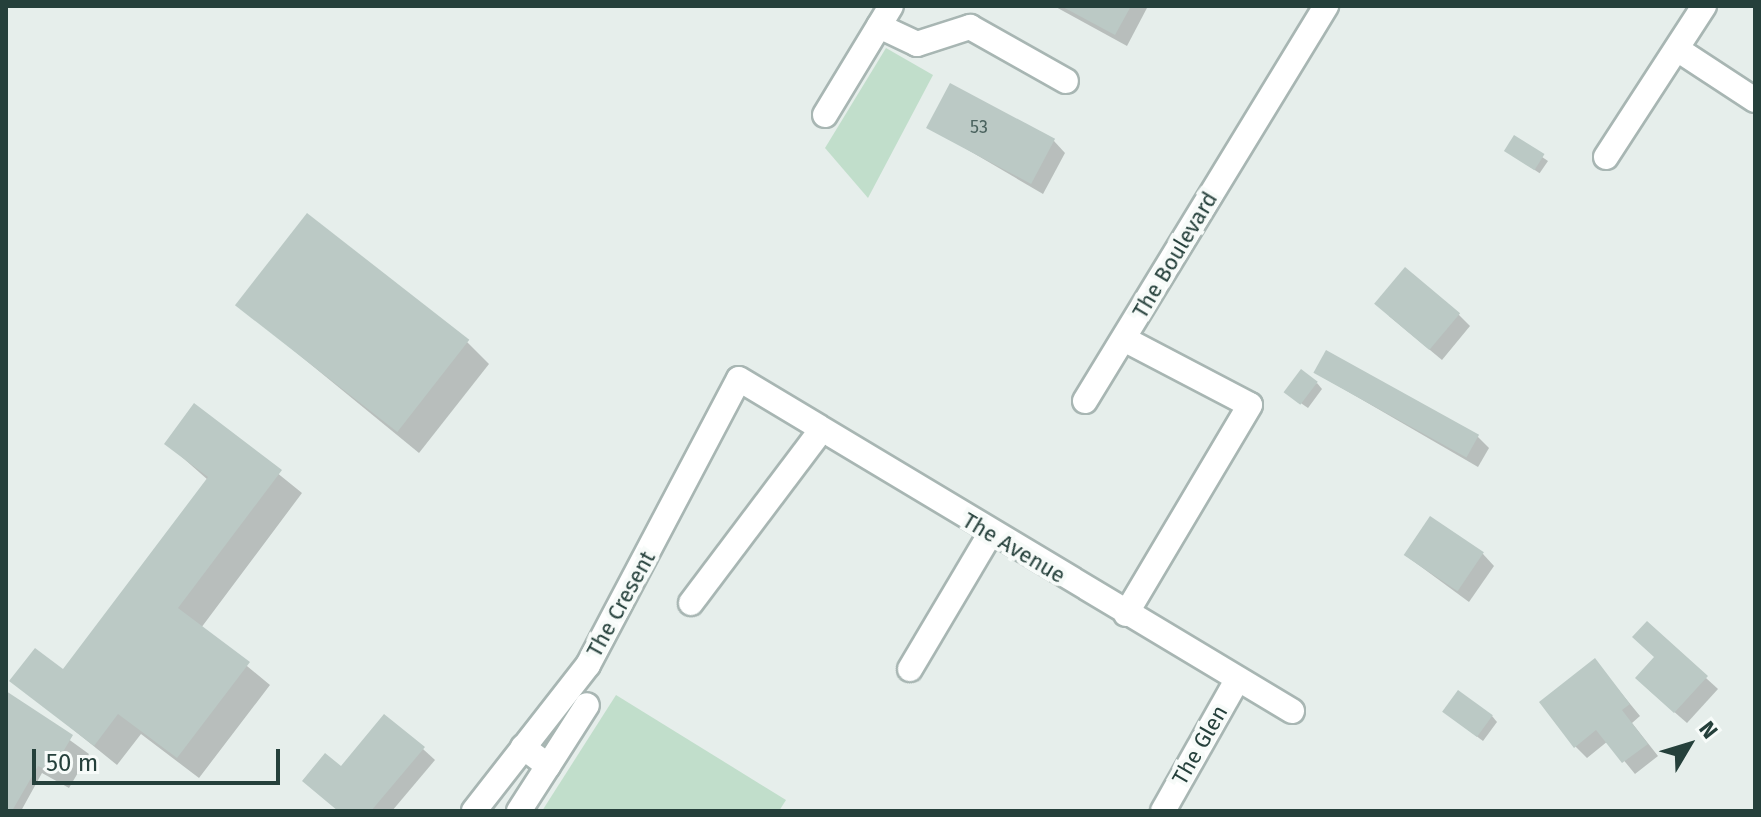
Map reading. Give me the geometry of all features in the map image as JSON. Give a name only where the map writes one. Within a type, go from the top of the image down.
[{"type":"street","name":"The Boulevard","points":[[1126,614],[1250,405],[1124,339],[1326,6]]},
{"type":"street","points":[[1606,157],[1704,6]]},
{"type":"street","points":[[825,115],[885,16],[917,44],[970,27],[1066,81]]},
{"type":"street","points":[[1677,49],[1755,100]]},
{"type":"street","points":[[1085,401],[1124,339]]},
{"type":"street","name":"The Avenue","points":[[739,379],[819,433],[1292,711]]},
{"type":"street","name":"The Cresent","points":[[474,811],[588,665],[739,379]]},
{"type":"street","points":[[691,603],[819,433]]},
{"type":"street","points":[[910,669],[990,534]]},
{"type":"street","name":"The Glen","points":[[1163,811],[1237,680]]},
{"type":"street","points":[[519,811],[587,705]]},
{"type":"street","points":[[523,747],[548,766]]},
{"type":"green space","points":[[886,48],[933,75],[868,198],[825,148]]},
{"type":"green space","points":[[616,695],[786,800],[779,811],[542,811]]},
{"type":"building","points":[[1061,6],[1131,6],[1115,35]]},
{"type":"building","points":[[950,83],[1055,139],[1031,184],[926,128]]},
{"type":"building","points":[[1514,135],[1545,154],[1534,170],[1504,151]]},
{"type":"building","points":[[307,213],[469,340],[397,432],[235,305]]},
{"type":"building","points":[[1405,267],[1460,313],[1429,350],[1374,304]]},
{"type":"building","points":[[1326,350],[1479,435],[1466,458],[1313,373]]},
{"type":"building","points":[[1301,369],[1318,382],[1300,405],[1284,392]]},
{"type":"building","points":[[194,403],[282,470],[178,608],[250,662],[177,758],[118,714],[94,746],[9,681],[35,648],[63,669],[208,477],[164,444]]},
{"type":"building","points":[[1430,516],[1484,552],[1458,591],[1404,555]]},
{"type":"building","points":[[1647,621],[1708,676],[1674,713],[1635,678],[1654,657],[1632,637]]},
{"type":"building","points":[[1595,658],[1630,704],[1622,710],[1648,744],[1622,763],[1596,730],[1574,748],[1539,702]]},
{"type":"building","points":[[1458,690],[1493,715],[1477,737],[1442,712]]},
{"type":"building","points":[[6,691],[73,735],[51,772],[38,766],[12,811],[6,811]]},
{"type":"building","points":[[384,714],[425,747],[371,811],[338,811],[302,781],[325,753],[341,766]]}]
